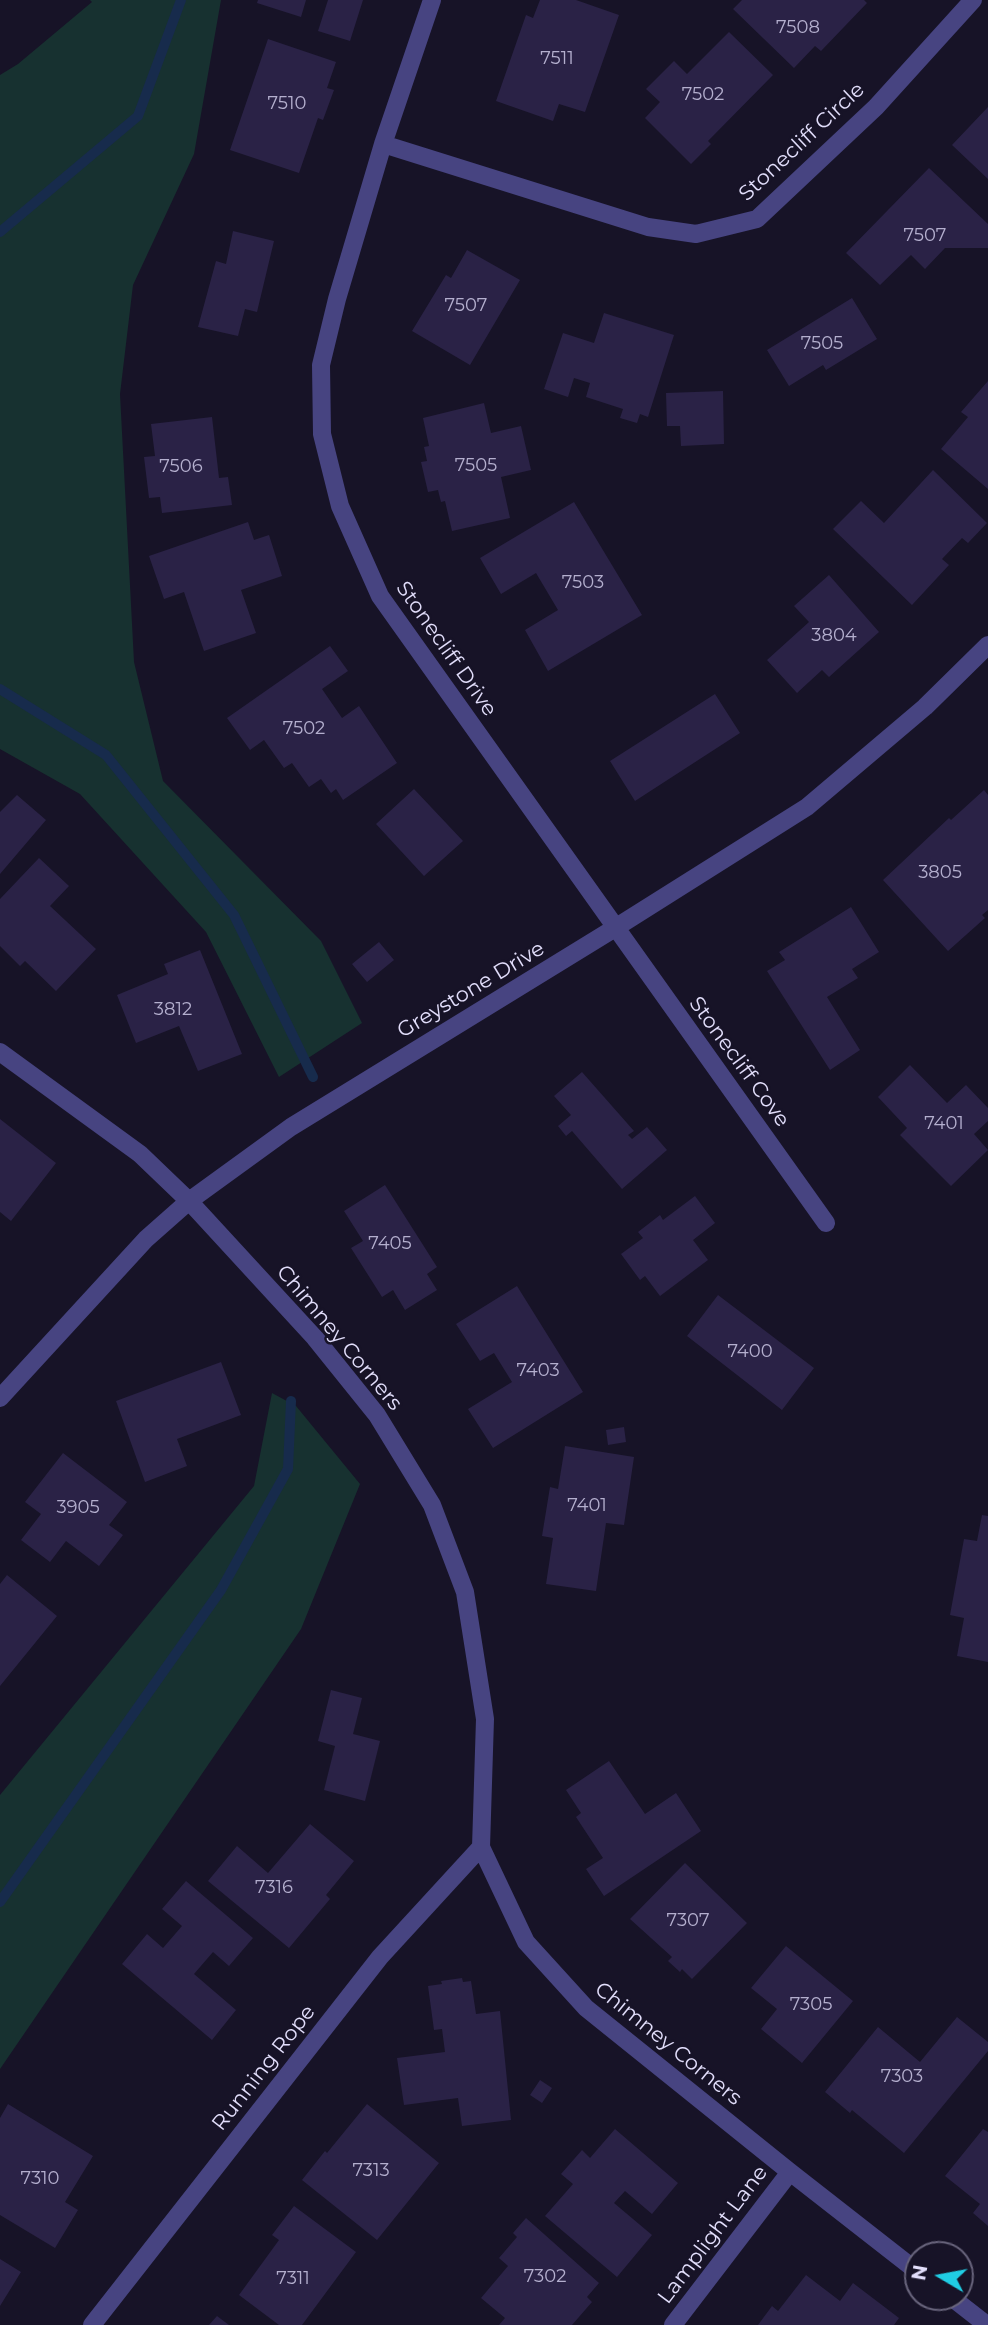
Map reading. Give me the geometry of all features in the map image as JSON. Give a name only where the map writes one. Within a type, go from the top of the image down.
[{"type":"street","name":"Stonecliff Drive","points":[[432,0],[383,144],[337,299],[321,365],[322,434],[340,506],[380,596],[615,928]]},
{"type":"street","name":"Stonecliff Circle","points":[[383,144],[648,227],[696,234],[757,219],[876,107],[973,0]]},
{"type":"street","name":"Greystone Drive","points":[[0,1398],[146,1239],[189,1201],[291,1127],[807,807],[925,707],[988,645]]},
{"type":"street","name":"Stonecliff Cove","points":[[615,928],[826,1223]]},
{"type":"street","name":"Chimney Corners","points":[[0,1052],[140,1154],[189,1201],[315,1338],[362,1395],[432,1504],[465,1592],[485,1718],[481,1847],[526,1942],[586,2008],[904,2261]]},
{"type":"street","name":"Running Rope","points":[[92,2325],[380,1957],[481,1847]]},
{"type":"street","name":"Lamplight Lane","points":[[673,2325],[790,2172]]},
{"type":"street","points":[[969,2311],[987,2325]]},
{"type":"green space","points":[[90,0],[221,0],[194,154],[133,285],[120,394],[134,662],[163,781],[321,941],[362,1023],[279,1077],[206,932],[80,794],[0,749],[0,75],[18,64],[92,2]]},
{"type":"green space","points":[[272,1393],[296,1406],[360,1484],[301,1629],[0,2069],[0,1795],[254,1486]]},
{"type":"building","points":[[258,0],[306,0],[301,17],[257,3]]},
{"type":"building","points":[[328,0],[363,0],[350,41],[318,31]]},
{"type":"building","points":[[540,0],[576,0],[619,15],[585,112],[559,104],[553,121],[496,101],[526,15],[533,18]]},
{"type":"building","points":[[742,0],[864,0],[867,3],[821,51],[815,46],[794,68],[733,9]]},
{"type":"building","points":[[729,32],[773,75],[708,141],[711,144],[691,164],[645,118],[660,102],[646,89],[674,61],[687,74]]},
{"type":"building","points":[[268,39],[336,62],[327,88],[334,90],[323,120],[318,118],[299,173],[230,150]]},
{"type":"building","points":[[988,107],[988,179],[952,145]]},
{"type":"building","points":[[929,168],[988,224],[988,248],[945,248],[925,269],[911,255],[880,285],[846,253]]},
{"type":"building","points":[[233,231],[274,241],[257,312],[245,309],[238,336],[198,327],[216,261],[226,264]]},
{"type":"building","points":[[467,250],[520,280],[470,365],[412,331],[446,275],[451,278]]},
{"type":"building","points":[[852,298],[877,339],[826,370],[823,365],[789,386],[767,350]]},
{"type":"building","points":[[604,313],[674,335],[648,417],[640,414],[637,423],[620,418],[623,409],[586,397],[590,383],[574,378],[568,397],[544,389],[563,333],[594,343]]},
{"type":"building","points":[[988,381],[988,489],[941,449],[968,417],[961,412]]},
{"type":"building","points":[[723,391],[724,444],[681,446],[680,426],[667,426],[666,393]]},
{"type":"building","points":[[484,403],[491,433],[521,426],[531,470],[501,477],[510,518],[452,531],[445,501],[441,502],[438,490],[428,492],[421,462],[427,461],[424,447],[429,446],[423,418]]},
{"type":"building","points":[[212,417],[219,478],[228,477],[232,505],[162,513],[160,497],[149,498],[144,457],[155,456],[151,424]]},
{"type":"building","points":[[933,470],[987,523],[968,543],[962,538],[942,559],[949,565],[912,605],[833,529],[861,501],[884,523]]},
{"type":"building","points":[[574,502],[642,615],[548,671],[525,630],[558,610],[536,573],[501,594],[480,558]]},
{"type":"building","points":[[248,522],[254,540],[269,535],[282,576],[241,590],[256,633],[204,651],[184,592],[164,599],[149,556]]},
{"type":"building","points":[[829,575],[879,632],[829,677],[822,670],[797,693],[767,660],[809,622],[794,606]]},
{"type":"building","points":[[330,646],[348,671],[322,689],[342,718],[359,706],[397,763],[343,800],[336,789],[331,793],[321,779],[309,787],[292,763],[284,768],[264,740],[250,750],[227,718]]},
{"type":"building","points":[[715,694],[740,733],[635,801],[610,761]]},
{"type":"building","points":[[414,789],[463,841],[424,876],[376,824]]},
{"type":"building","points":[[984,790],[988,795],[988,910],[982,915],[985,918],[948,951],[883,880],[949,818],[951,820]]},
{"type":"building","points":[[17,795],[46,820],[0,874],[0,812]]},
{"type":"building","points":[[39,858],[69,886],[50,906],[96,949],[56,991],[25,961],[20,966],[0,946],[0,899]]},
{"type":"building","points":[[851,907],[879,952],[852,969],[858,978],[827,997],[860,1050],[830,1070],[767,971],[785,960],[779,952]]},
{"type":"building","points":[[379,942],[394,960],[367,982],[352,964]]},
{"type":"building","points":[[200,950],[242,1054],[198,1071],[179,1026],[136,1043],[117,995],[168,974],[164,964]]},
{"type":"building","points":[[910,1065],[947,1103],[966,1085],[988,1108],[988,1121],[974,1134],[988,1150],[951,1186],[900,1135],[907,1128],[878,1097]]},
{"type":"building","points":[[582,1072],[634,1131],[628,1135],[632,1139],[647,1127],[667,1150],[622,1189],[572,1131],[566,1136],[558,1126],[571,1115],[554,1096]]},
{"type":"building","points":[[0,1119],[56,1163],[11,1221],[0,1212]]},
{"type":"building","points":[[385,1185],[437,1267],[427,1274],[437,1290],[405,1310],[393,1290],[382,1297],[351,1248],[363,1241],[344,1211]]},
{"type":"building","points":[[695,1196],[715,1223],[693,1240],[708,1260],[660,1296],[645,1276],[640,1280],[621,1254],[643,1238],[638,1232],[660,1215],[663,1220]]},
{"type":"building","points":[[517,1286],[583,1392],[493,1448],[468,1409],[512,1382],[494,1353],[480,1361],[456,1324]]},
{"type":"building","points":[[718,1295],[814,1368],[782,1410],[687,1336]]},
{"type":"building","points":[[221,1362],[241,1415],[177,1439],[187,1466],[145,1482],[116,1401]]},
{"type":"building","points":[[624,1427],[626,1442],[608,1445],[606,1430]]},
{"type":"building","points":[[565,1446],[634,1457],[624,1525],[606,1523],[596,1591],[546,1584],[553,1538],[542,1536],[550,1487],[558,1489]]},
{"type":"building","points":[[63,1453],[127,1502],[109,1525],[123,1535],[99,1566],[66,1541],[50,1562],[21,1540],[41,1514],[25,1502]]},
{"type":"building","points":[[982,1515],[988,1516],[988,1662],[957,1656],[964,1618],[950,1615],[964,1539],[977,1541]]},
{"type":"building","points":[[7,1575],[57,1616],[0,1686],[0,1584]]},
{"type":"building","points":[[331,1690],[362,1698],[353,1734],[380,1741],[365,1801],[324,1790],[335,1746],[318,1741]]},
{"type":"building","points":[[609,1761],[645,1814],[676,1793],[701,1831],[604,1896],[586,1869],[603,1858],[576,1817],[581,1813],[566,1790]]},
{"type":"building","points":[[310,1824],[354,1861],[326,1895],[330,1899],[289,1948],[208,1881],[237,1846],[268,1873]]},
{"type":"building","points":[[685,1863],[747,1923],[692,1979],[668,1961],[672,1957],[630,1919]]},
{"type":"building","points":[[186,1881],[253,1938],[229,1966],[213,1952],[194,1974],[236,2010],[212,2040],[122,1964],[147,1934],[163,1948],[182,1926],[162,1909]]},
{"type":"building","points":[[786,1946],[853,2001],[802,2063],[761,2029],[777,2009],[751,1988]]},
{"type":"building","points":[[462,1978],[463,1982],[471,1981],[476,2014],[500,2011],[511,2120],[462,2126],[458,2098],[404,2105],[397,2058],[445,2052],[442,2029],[434,2030],[428,1986]]},
{"type":"building","points":[[957,2017],[988,2042],[988,2051],[904,2153],[852,2110],[850,2113],[825,2092],[878,2027],[920,2062]]},
{"type":"building","points":[[540,2080],[552,2088],[542,2103],[530,2095]]},
{"type":"building","points":[[8,2104],[93,2156],[65,2202],[78,2210],[55,2248],[0,2215],[0,2118]]},
{"type":"building","points":[[367,2104],[439,2163],[377,2240],[302,2180]]},
{"type":"building","points":[[615,2129],[678,2183],[652,2214],[625,2191],[614,2203],[652,2235],[617,2277],[545,2216],[573,2184],[561,2174],[582,2150],[590,2158]]},
{"type":"building","points":[[983,2129],[988,2132],[988,2226],[973,2213],[980,2204],[945,2176]]},
{"type":"building","points":[[294,2206],[356,2252],[302,2325],[279,2325],[239,2295],[279,2240],[272,2235]]},
{"type":"building","points":[[526,2218],[599,2283],[587,2297],[592,2302],[572,2325],[499,2325],[505,2318],[481,2298],[508,2266],[499,2258],[517,2237],[513,2233]]},
{"type":"building","points":[[0,2259],[21,2272],[0,2306]]},
{"type":"building","points":[[806,2275],[840,2301],[853,2283],[899,2318],[894,2325],[758,2325],[772,2306],[778,2311]]},
{"type":"building","points":[[217,2316],[229,2325],[209,2325]]},
{"type":"waterway","points":[[0,232],[138,116],[181,0]]},
{"type":"waterway","points":[[0,689],[106,755],[234,915],[313,1077]]},
{"type":"waterway","points":[[0,1902],[221,1590],[288,1469],[291,1401]]}]
